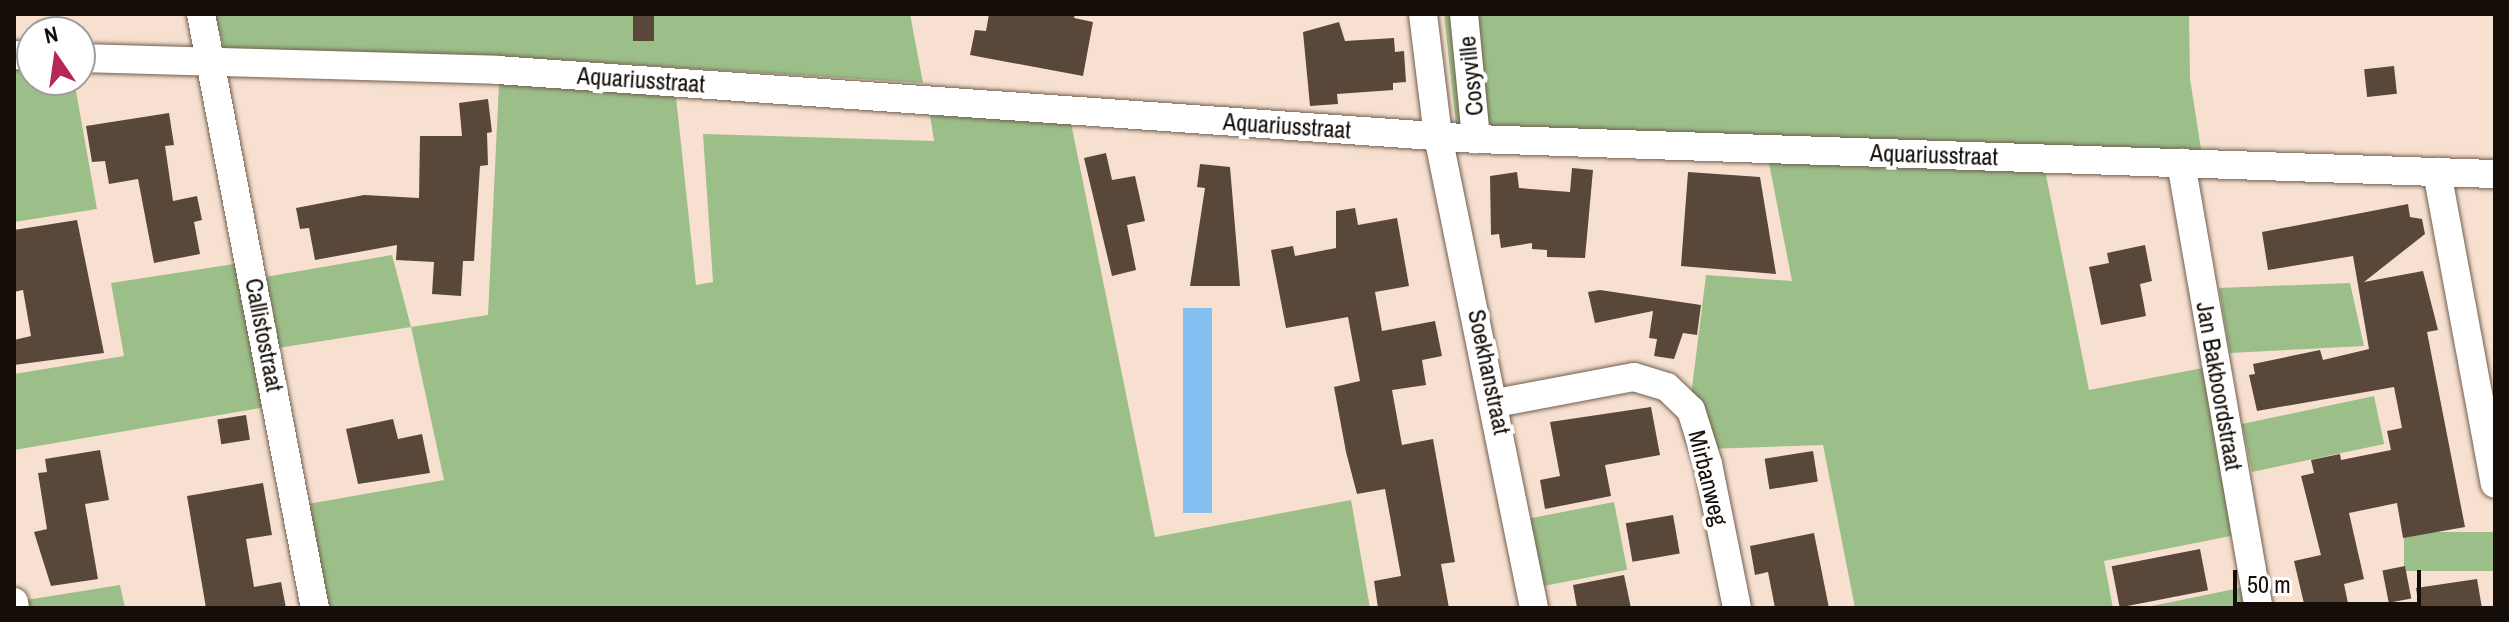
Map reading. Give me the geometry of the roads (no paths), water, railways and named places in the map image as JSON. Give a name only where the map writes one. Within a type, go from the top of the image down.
[{"type":"street","name":"Callistostraat","points":[[201,14],[315,608]]},
{"type":"street","name":"Cosyville","points":[[1423,14],[1438,136]]},
{"type":"street","name":"Cosyville","points":[[1464,14],[1476,139]]},
{"type":"street","name":"Aquariusstraat","points":[[96,58],[497,70],[1476,139],[2495,174]]},
{"type":"street","points":[[1435,100],[1474,98]]},
{"type":"street","name":"Soekhanstraat","points":[[1438,136],[1496,403],[1534,608]]},
{"type":"street","name":"Jan Bakboordstraat","points":[[2181,163],[2259,608]]},
{"type":"street","points":[[2437,172],[2495,484]]},
{"type":"street","name":"Mirbanweg","points":[[1496,403],[1634,377],[1667,387],[1691,410],[1708,464],[1737,608]]},
{"type":"water","points":[[1183,308],[1212,308],[1212,513],[1183,513]]}]
